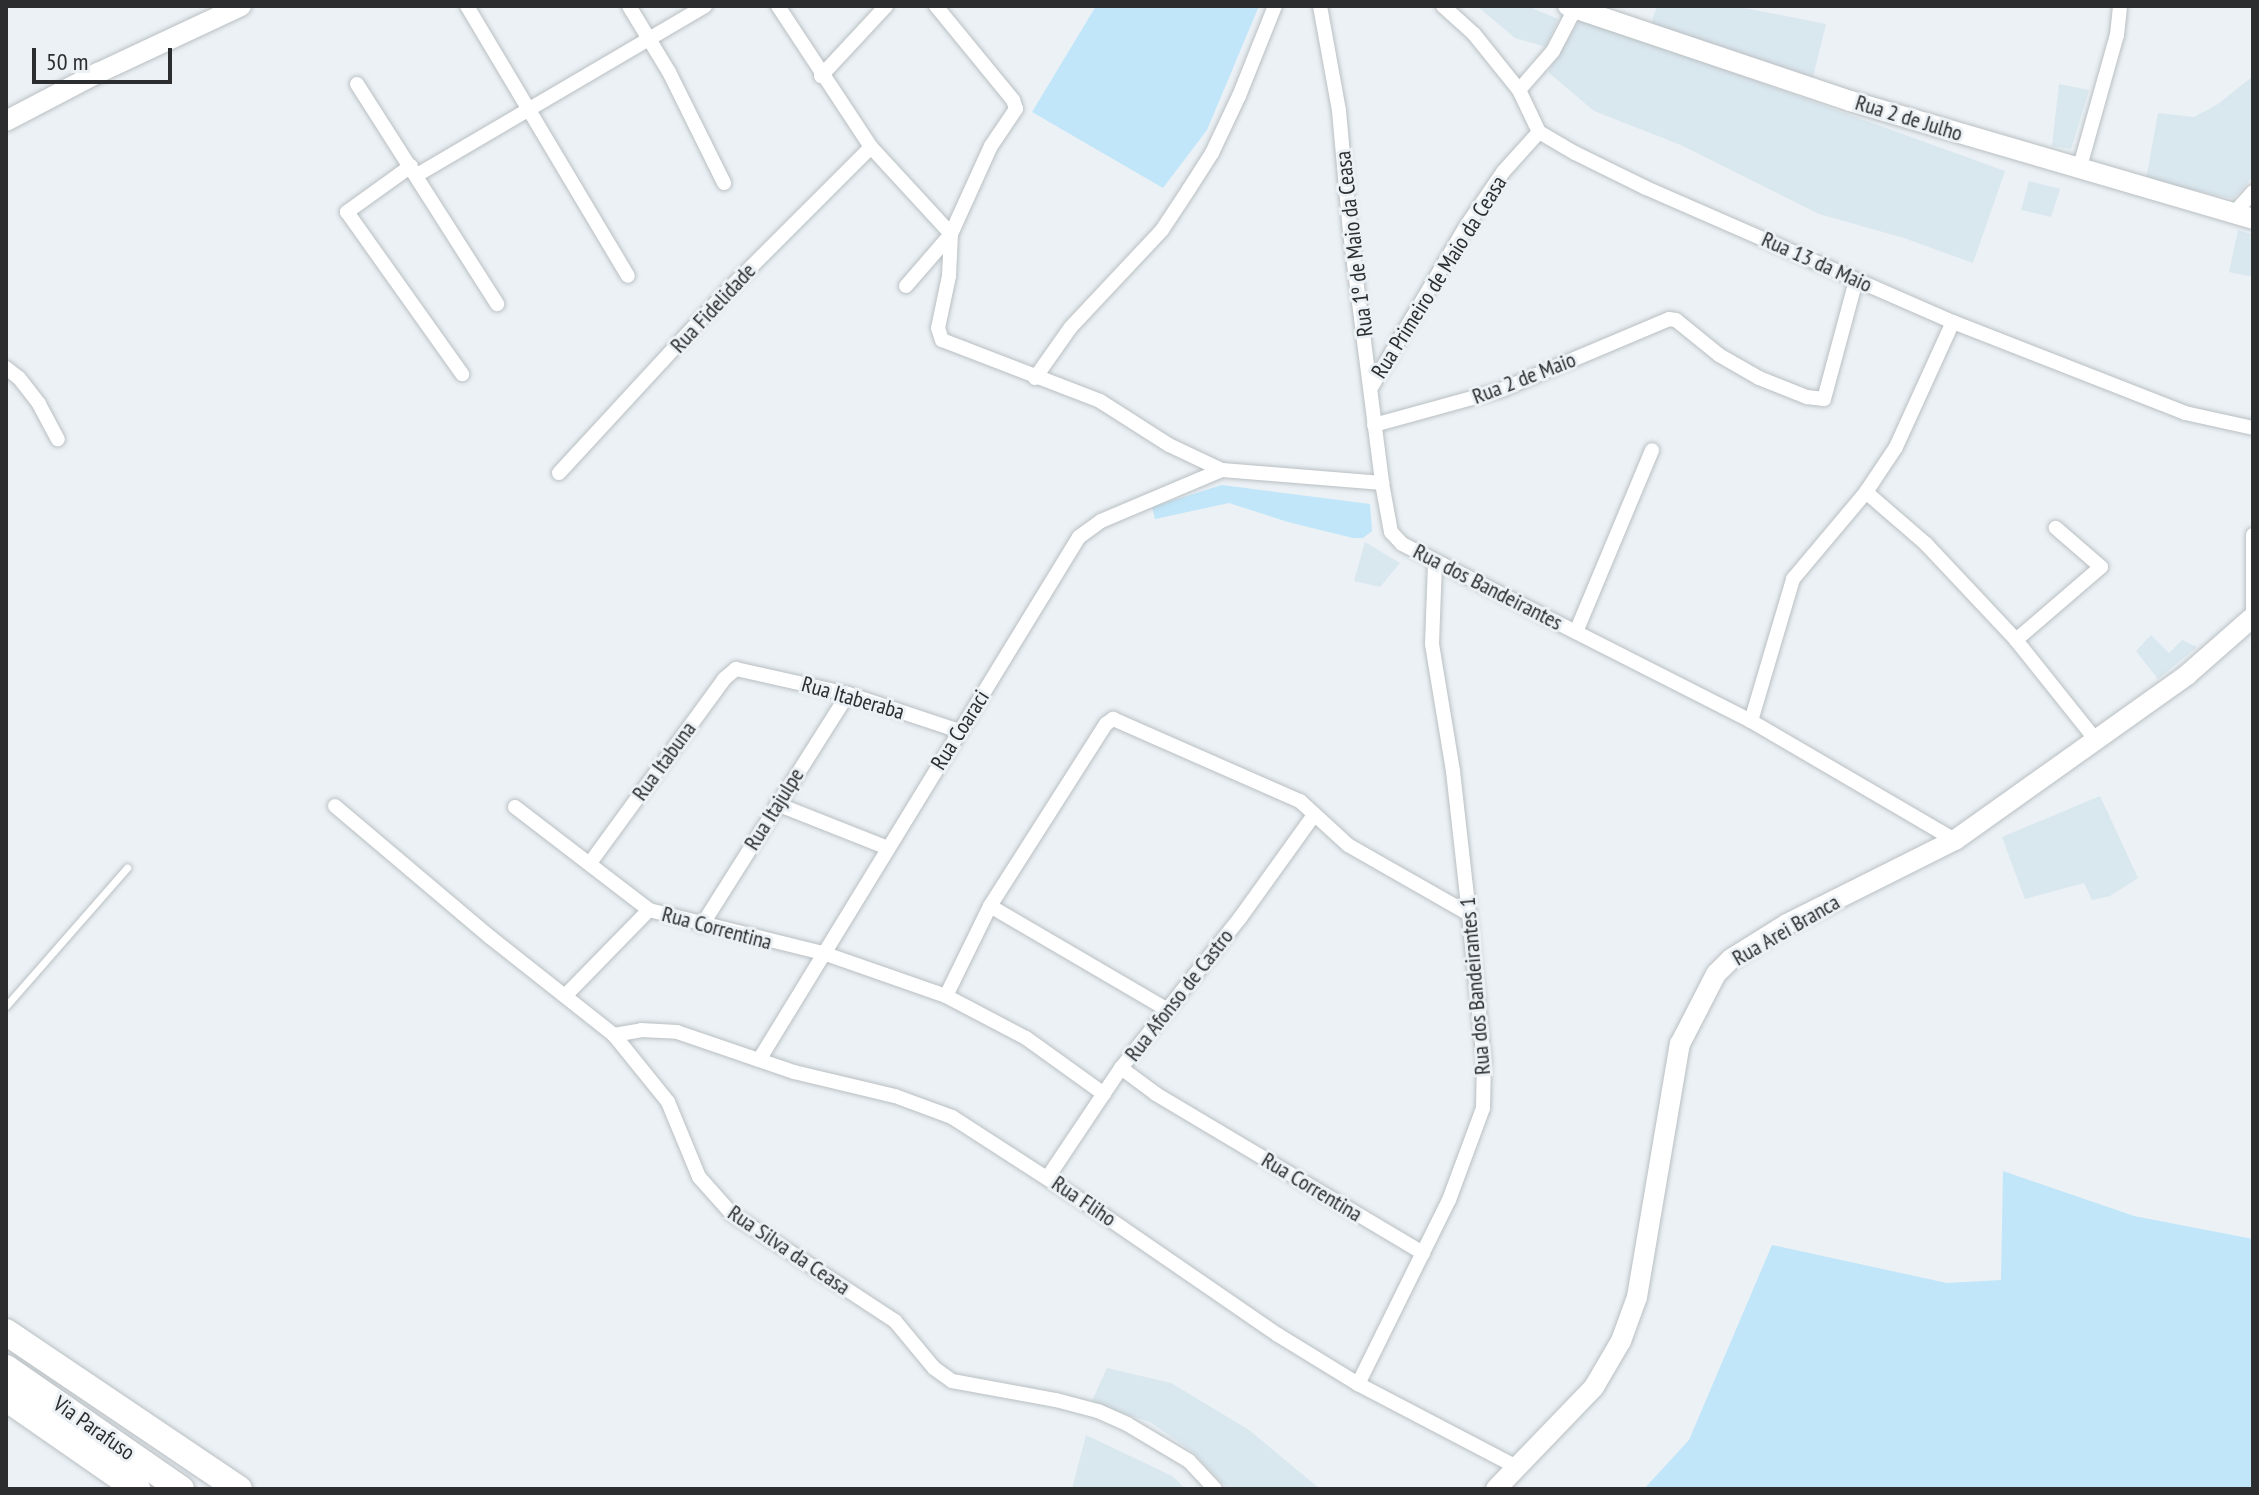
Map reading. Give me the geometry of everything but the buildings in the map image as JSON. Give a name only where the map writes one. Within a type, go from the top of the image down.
[{"type":"highway","points":[[6,1332],[239,1489]]},
{"type":"highway","name":"Via Parafuso","points":[[6,1368],[181,1489]]},
{"type":"highway","name":"Via Parafuso","points":[[6,1398],[137,1489]]},
{"type":"highway","points":[[6,1414],[109,1489]]},
{"type":"main road","points":[[6,121],[98,73],[241,6]]},
{"type":"main road","name":"Rua 2 de Julho","points":[[1571,7],[1850,101],[2079,170],[2244,215]]},
{"type":"main road","name":"Rua Arei Branca","points":[[1496,1489],[1594,1387],[1621,1341],[1637,1297],[1680,1044],[1716,974],[1731,959],[1787,924],[1955,840],[2187,675],[2253,615]]},
{"type":"street","points":[[467,6],[628,276]]},
{"type":"street","points":[[629,6],[650,39],[724,183]]},
{"type":"street","points":[[462,374],[347,212],[705,6]]},
{"type":"street","points":[[778,6],[821,76],[871,147],[951,234],[949,276],[937,333],[946,342],[1100,401],[1169,445],[1222,470],[1382,483]]},
{"type":"street","points":[[821,76],[886,6]]},
{"type":"street","points":[[906,286],[951,234],[991,146],[1015,113],[1013,100],[936,6]]},
{"type":"street","points":[[1035,378],[1071,327],[1162,230],[1189,189],[1212,153],[1239,96],[1275,6]]},
{"type":"street","name":"Rua 1º de Maio da Ceasa","points":[[1320,6],[1339,111],[1350,232],[1382,483]]},
{"type":"street","points":[[1443,6],[1474,34],[1519,90],[1539,132]]},
{"type":"street","points":[[2079,170],[2117,35],[2120,6]]},
{"type":"street","points":[[1519,90],[1553,51],[1568,28],[1571,7]]},
{"type":"street","points":[[357,84],[497,304]]},
{"type":"street","name":"Rua Primeiro de Maio da Ceasa","points":[[1372,386],[1467,225],[1503,172],[1539,132]]},
{"type":"street","name":"Rua 13 da Maio","points":[[1539,132],[1646,188],[1953,322],[2185,413],[2253,428]]},
{"type":"street","name":"Rua Fidelidade","points":[[559,473],[730,288],[871,147]]},
{"type":"street","points":[[2244,215],[2253,192]]},
{"type":"street","name":"Rua 2 de Maio","points":[[1374,425],[1501,390],[1669,319],[1759,378],[1821,399],[1827,397],[1856,280]]},
{"type":"street","points":[[1751,721],[1793,579],[1866,492],[1919,402],[1953,322]]},
{"type":"street","points":[[6,368],[19,378],[39,404],[58,439]]},
{"type":"street","points":[[1576,632],[1652,450]]},
{"type":"street","name":"Rua Coaraci","points":[[759,1060],[1079,537],[1101,521],[1222,470]]},
{"type":"street","name":"Rua dos Bandeirantes","points":[[1382,483],[1391,532],[1402,544],[1751,721],[1955,840]]},
{"type":"street","points":[[1866,492],[1926,544],[2016,640],[2095,739]]},
{"type":"street","points":[[2016,640],[2101,567],[2056,528]]},
{"type":"street","name":"Rua Arei Branca","points":[[2253,535],[2253,615]]},
{"type":"street","name":"Rua dos Bandeirantes 1","points":[[1358,1384],[1471,1148],[1483,1108],[1484,1062],[1469,914],[1453,771],[1432,644],[1435,563]]},
{"type":"street","name":"Rua Itabuna","points":[[590,863],[724,679],[736,669],[746,669]]},
{"type":"street","name":"Rua Itaberaba","points":[[746,669],[848,694],[959,731]]},
{"type":"street","name":"Rua Itajulpe","points":[[702,925],[848,694]]},
{"type":"street","points":[[946,996],[990,906],[1106,724],[1113,719],[1300,801],[1348,845],[1469,914]]},
{"type":"street","points":[[777,804],[888,848]]},
{"type":"street","name":"Rua Silva da Ceasa","points":[[335,806],[614,1035],[668,1102],[688,1157],[714,1196],[732,1214],[895,1321],[942,1375],[952,1381],[1098,1411],[1127,1424],[1189,1461],[1215,1489]]},
{"type":"street","name":"Rua Correntina","points":[[515,807],[649,910],[823,953],[946,996],[1026,1038],[1104,1094]]},
{"type":"street","name":"Rua Afonso de Castro","points":[[1048,1177],[1121,1068],[1240,918],[1314,815]]},
{"type":"street","points":[[990,906],[1166,1009]]},
{"type":"street","points":[[565,996],[649,910]]},
{"type":"street","name":"Rua Fliho","points":[[614,1035],[669,1030],[844,1087],[923,1105],[977,1131],[1278,1335],[1358,1384],[1517,1467]]},
{"type":"street","name":"Rua Correntina","points":[[1121,1068],[1156,1094],[1423,1253]]},
{"type":"lane","points":[[6,1006],[127,868]]},
{"type":"shaded area","points":[[1096,6],[1259,6],[1207,130],[1163,188],[1032,112]]},
{"type":"shaded area","points":[[1477,6],[1527,6],[1558,19],[1546,47],[1515,38]]},
{"type":"shaded area","points":[[1657,6],[1734,6],[1826,24],[1813,77],[1651,24]]},
{"type":"shaded area","points":[[1581,18],[2005,171],[1973,263],[1904,238],[1819,214],[1681,145],[1594,111],[1548,72]]},
{"type":"shaded area","points":[[2253,76],[2253,177],[2233,199],[2146,179],[2158,113],[2194,117],[2218,104]]},
{"type":"shaded area","points":[[2059,84],[2089,90],[2071,149],[2052,146]]},
{"type":"shaded area","points":[[2029,181],[2060,189],[2051,217],[2021,210]]},
{"type":"shaded area","points":[[2238,230],[2253,235],[2253,277],[2229,272]]},
{"type":"shaded area","points":[[1222,485],[1370,504],[1372,531],[1363,538],[1353,538],[1229,503],[1155,519],[1152,507]]},
{"type":"shaded area","points":[[1365,542],[1400,563],[1380,587],[1354,581]]},
{"type":"shaded area","points":[[2151,635],[2169,653],[2182,640],[2197,647],[2158,679],[2136,651]]},
{"type":"shaded area","points":[[2100,796],[2138,878],[2110,896],[2092,900],[2084,883],[2025,899],[2002,837]]},
{"type":"shaded area","points":[[2003,1171],[2134,1216],[2253,1239],[2253,1489],[1644,1489],[1689,1440],[1772,1245],[1947,1283],[2001,1280]]},
{"type":"shaded area","points":[[1107,1368],[1171,1383],[1249,1430],[1320,1489],[1228,1489],[1193,1452],[1150,1422],[1091,1403]]},
{"type":"shaded area","points":[[1086,1435],[1172,1476],[1186,1489],[1072,1489]]}]
